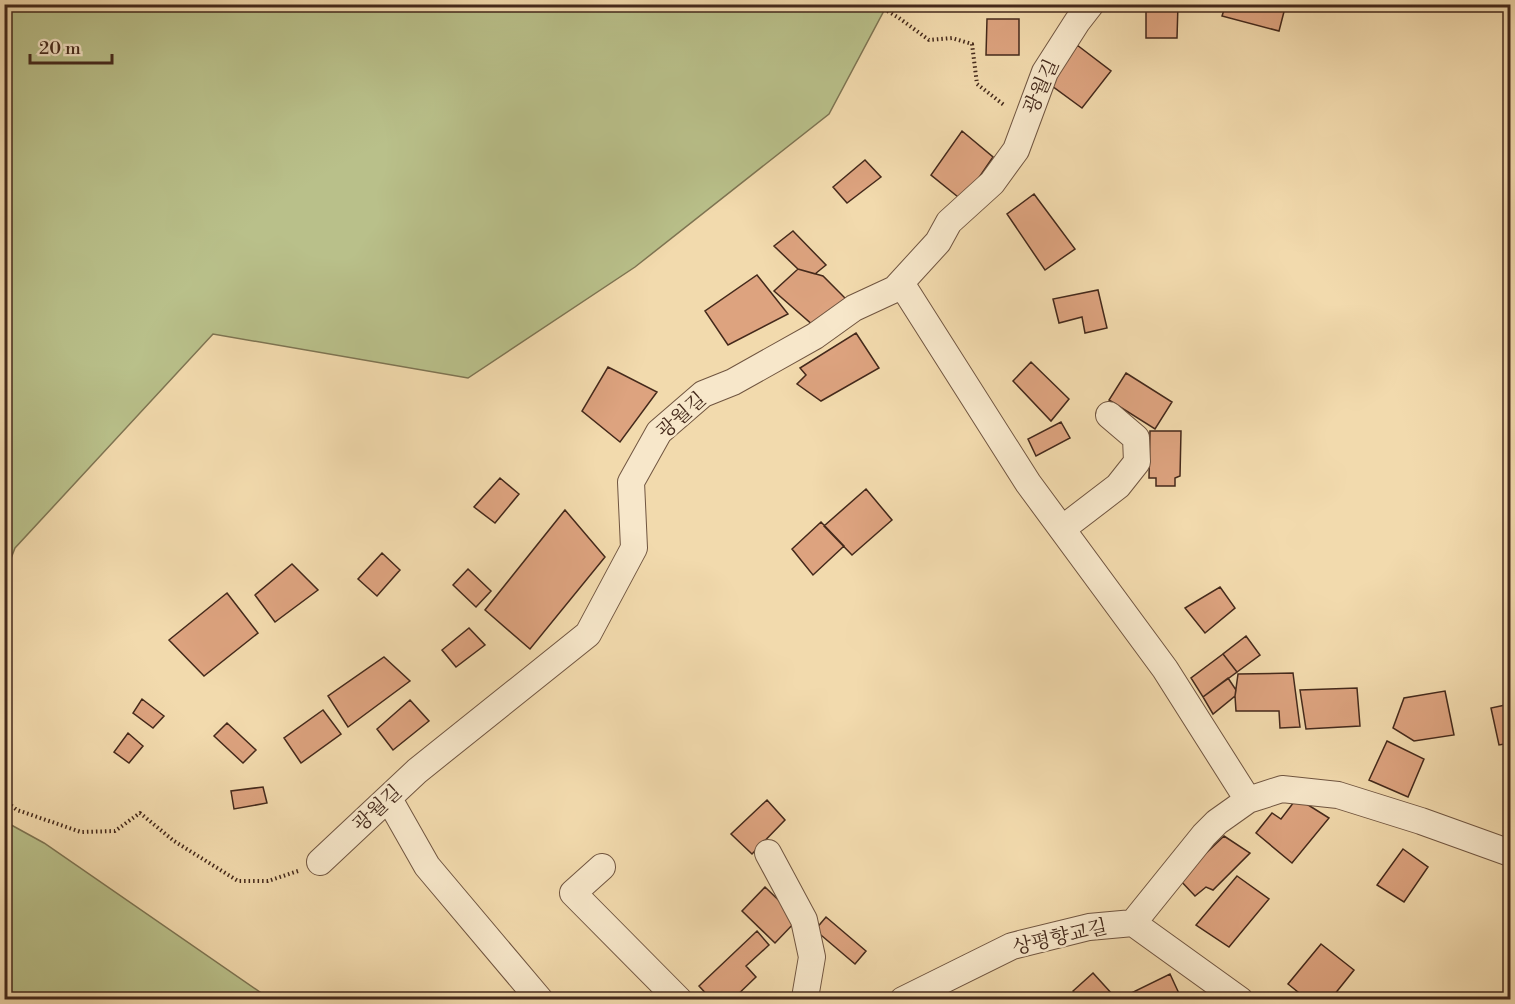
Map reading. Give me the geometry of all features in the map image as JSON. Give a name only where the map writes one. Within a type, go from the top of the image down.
[{"type":"street","name":"광월길","points":[[320,862],[417,771],[588,634],[634,548],[631,482],[659,432],[703,394],[743,376],[814,336],[854,308],[895,289],[938,242],[949,222],[992,183],[1016,150],[1045,72],[1091,4]]},
{"type":"street","points":[[901,283],[1028,483],[1165,669],[1248,800]]},
{"type":"street","points":[[1062,529],[1118,486],[1137,462],[1136,438],[1109,415]]},
{"type":"street","points":[[1134,923],[1216,822],[1248,800],[1282,789],[1338,795],[1510,853]]},
{"type":"street","points":[[389,799],[427,866],[540,999]]},
{"type":"street","points":[[768,853],[804,920],[812,957],[806,992],[807,999]]},
{"type":"street","points":[[602,867],[573,893],[679,999]]},
{"type":"street","name":"상평향교길","points":[[903,999],[1012,946],[1089,927],[1134,923],[1240,999]]},
{"type":"path","points":[[4,12],[34,4]]},
{"type":"path","points":[[876,4],[930,39],[952,38],[972,44],[977,84],[1028,119]]},
{"type":"path","points":[[4,800],[17,810],[81,832],[115,831],[140,813],[174,841],[238,881],[268,881],[320,862]]},
{"type":"green space","points":[[5,4],[887,5],[829,114],[635,267],[468,378],[213,334],[15,548],[5,574]]},
{"type":"green space","points":[[4,821],[44,843],[270,999],[5,999]]},
{"type":"building","points":[[1146,4],[1178,4],[1177,38],[1146,38]]},
{"type":"building","points":[[1226,4],[1286,4],[1279,31],[1222,16]]},
{"type":"building","points":[[987,19],[1019,19],[1019,55],[986,55]]},
{"type":"building","points":[[1077,45],[1111,71],[1082,108],[1048,83]]},
{"type":"building","points":[[962,131],[993,157],[963,201],[931,175]]},
{"type":"building","points":[[865,160],[881,177],[847,203],[833,187]]},
{"type":"building","points":[[1034,194],[1075,249],[1045,270],[1007,214]]},
{"type":"building","points":[[793,231],[826,265],[815,274],[798,269],[774,246]]},
{"type":"building","points":[[798,269],[823,276],[850,303],[814,326],[774,291]]},
{"type":"building","points":[[757,275],[788,314],[728,345],[705,311]]},
{"type":"building","points":[[1098,290],[1107,328],[1085,333],[1082,317],[1059,323],[1053,299]]},
{"type":"building","points":[[856,333],[879,368],[821,401],[797,384],[806,375],[800,368]]},
{"type":"building","points":[[1031,362],[1069,399],[1051,421],[1013,381]]},
{"type":"building","points":[[608,367],[657,392],[620,442],[582,411]]},
{"type":"building","points":[[1126,373],[1172,402],[1155,429],[1109,400]]},
{"type":"building","points":[[1061,422],[1070,438],[1036,456],[1028,439]]},
{"type":"building","points":[[1150,431],[1181,431],[1180,476],[1175,478],[1175,486],[1156,486],[1156,478],[1149,478]]},
{"type":"building","points":[[500,478],[519,494],[495,523],[474,507]]},
{"type":"building","points":[[866,489],[892,520],[852,555],[824,526]]},
{"type":"building","points":[[565,510],[605,557],[530,649],[485,610]]},
{"type":"building","points":[[821,522],[844,546],[813,575],[792,549]]},
{"type":"building","points":[[382,553],[400,570],[377,596],[358,579]]},
{"type":"building","points":[[292,564],[318,590],[275,622],[255,595]]},
{"type":"building","points":[[468,569],[491,591],[476,607],[453,585]]},
{"type":"building","points":[[1220,587],[1235,608],[1205,633],[1185,608]]},
{"type":"building","points":[[227,593],[258,633],[204,676],[169,640]]},
{"type":"building","points":[[469,628],[485,645],[456,667],[442,650]]},
{"type":"building","points":[[1246,636],[1260,655],[1237,672],[1223,654]]},
{"type":"building","points":[[1223,654],[1237,672],[1203,697],[1191,678]]},
{"type":"building","points":[[384,657],[410,681],[348,727],[328,696]]},
{"type":"building","points":[[1293,673],[1300,727],[1280,728],[1279,711],[1236,711],[1235,696],[1238,674]]},
{"type":"building","points":[[1228,678],[1236,690],[1235,696],[1213,714],[1203,697]]},
{"type":"building","points":[[1357,688],[1360,726],[1306,729],[1300,690]]},
{"type":"building","points":[[1445,691],[1454,735],[1414,741],[1393,728],[1404,698]]},
{"type":"building","points":[[142,699],[164,716],[153,728],[133,713]]},
{"type":"building","points":[[410,700],[429,721],[393,750],[377,729]]},
{"type":"building","points":[[1510,704],[1510,743],[1499,745],[1491,708]]},
{"type":"building","points":[[323,710],[341,734],[301,763],[284,738]]},
{"type":"building","points":[[227,723],[256,750],[243,763],[214,736]]},
{"type":"building","points":[[128,733],[143,746],[129,763],[114,752]]},
{"type":"building","points":[[1387,741],[1424,759],[1408,797],[1369,780]]},
{"type":"building","points":[[263,787],[267,803],[234,809],[231,791]]},
{"type":"building","points":[[1297,798],[1329,818],[1292,863],[1256,833],[1272,813],[1281,819]]},
{"type":"building","points":[[767,800],[785,820],[752,854],[731,834]]},
{"type":"building","points":[[1224,836],[1250,853],[1213,890],[1206,887],[1195,896],[1179,879]]},
{"type":"building","points":[[1403,849],[1428,867],[1404,902],[1377,885]]},
{"type":"building","points":[[1237,876],[1269,899],[1229,947],[1196,925]]},
{"type":"building","points":[[765,887],[798,919],[775,943],[742,911]]},
{"type":"building","points":[[826,917],[866,951],[855,964],[815,930]]},
{"type":"building","points":[[757,931],[769,945],[746,966],[756,977],[732,1000],[712,1000],[699,986]]},
{"type":"building","points":[[1321,944],[1354,970],[1330,1000],[1308,1000],[1288,984]]},
{"type":"building","points":[[1093,973],[1113,995],[1108,1000],[1080,1000],[1073,991]]},
{"type":"building","points":[[1170,974],[1182,1000],[1123,1000],[1127,995]]}]
